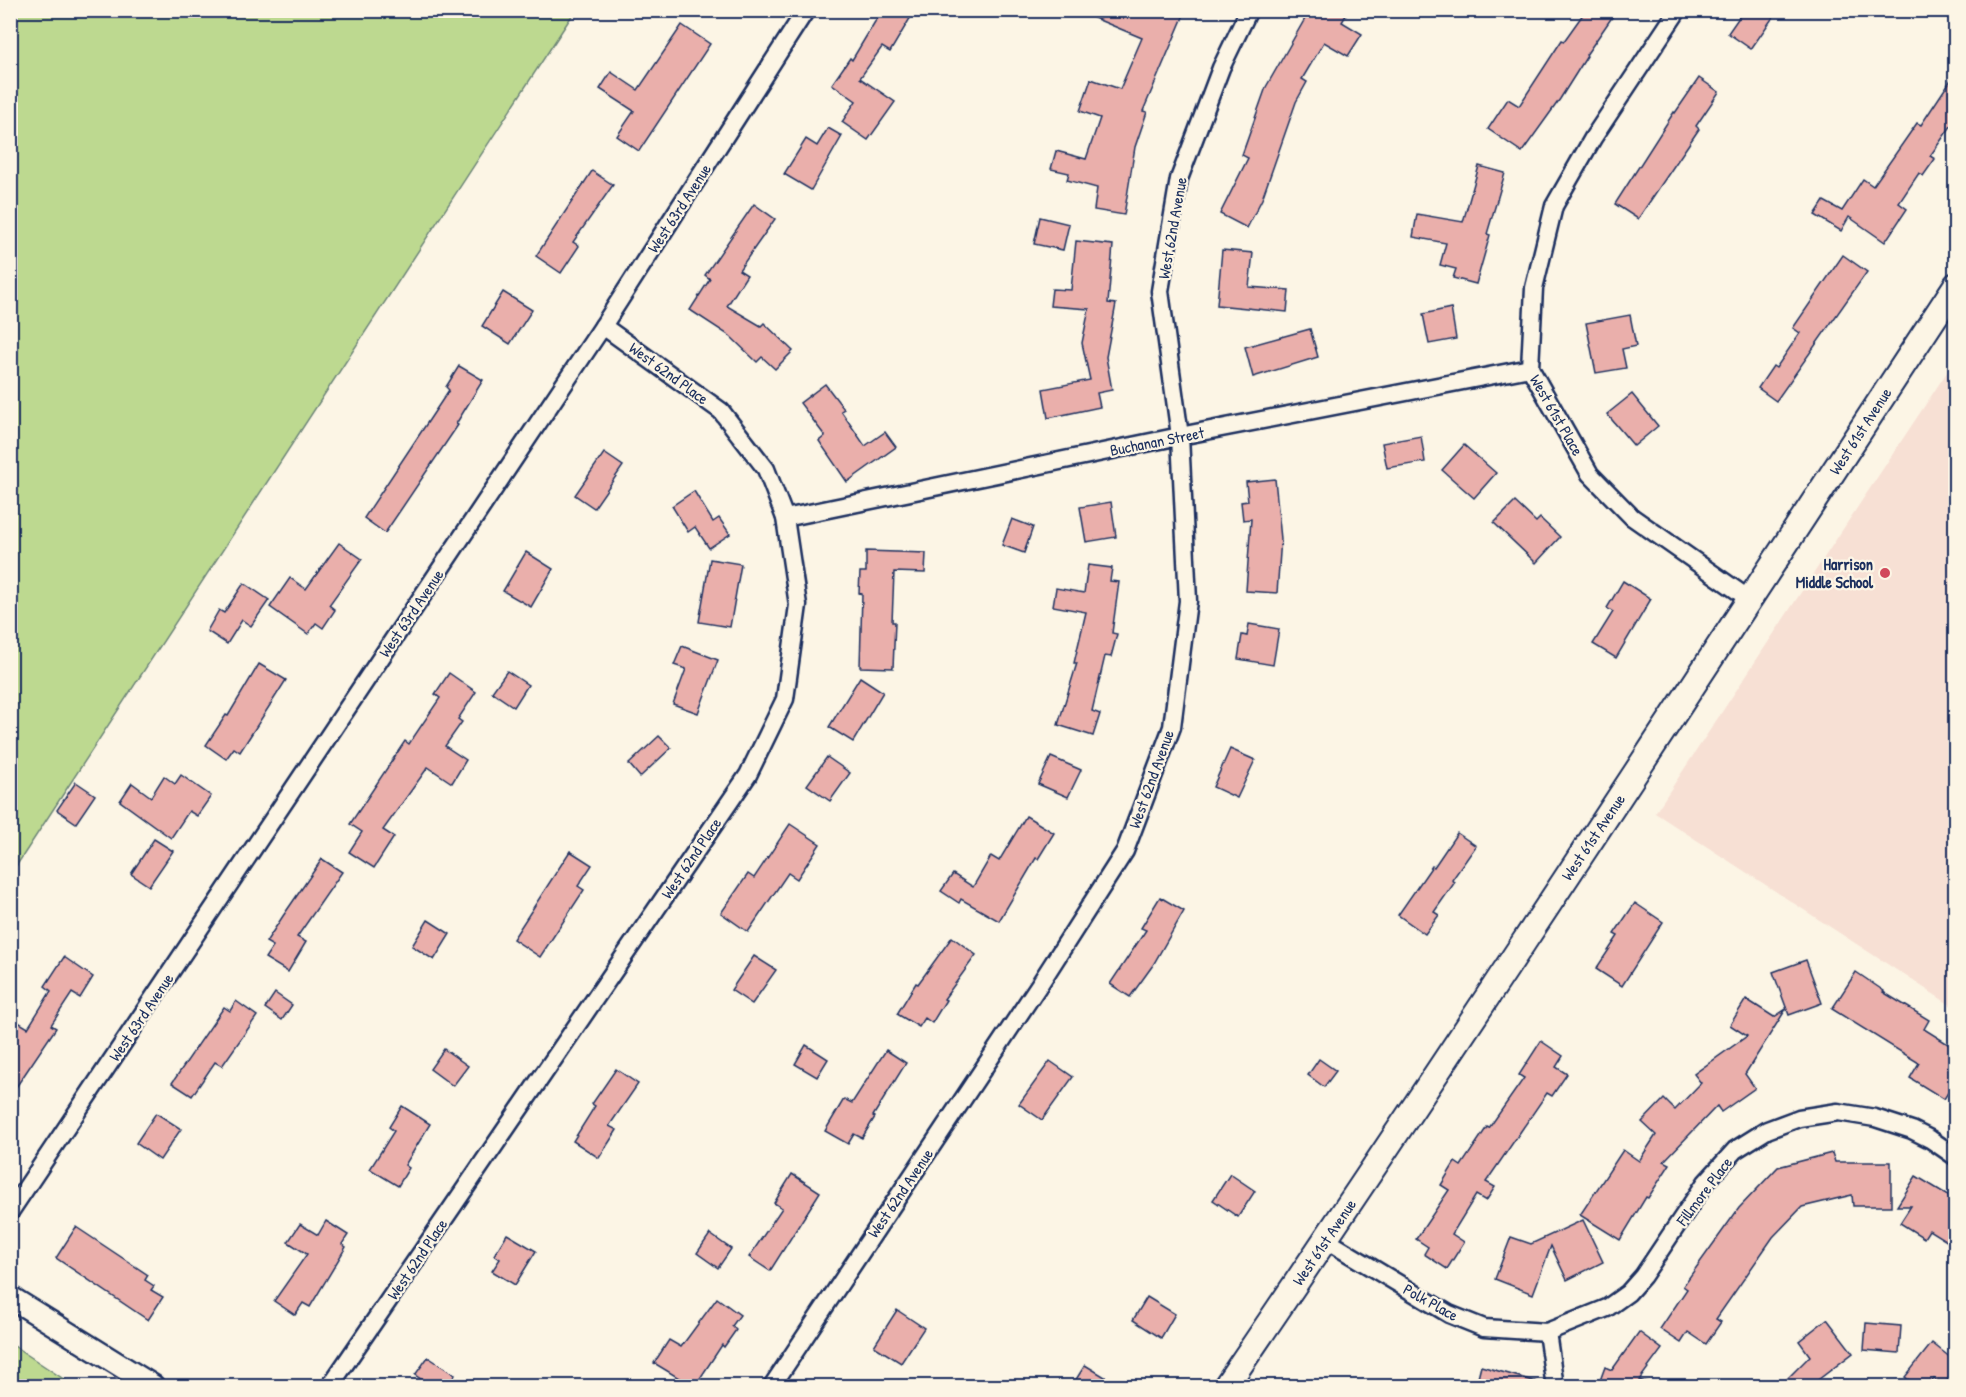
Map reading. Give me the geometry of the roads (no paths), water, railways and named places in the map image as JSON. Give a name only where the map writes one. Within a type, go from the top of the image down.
[{"type":"main road","name":"West 61st Avenue","points":[[1226,1386],[1326,1240],[1956,285]]},
{"type":"street","name":"West 63rd Avenue","points":[[10,1212],[603,326],[806,10]]},
{"type":"street","name":"West 62nd Avenue","points":[[772,1386],[1041,982],[1125,851],[1172,727],[1188,601],[1180,436],[1160,291],[1179,179],[1221,68],[1249,10]]},
{"type":"street","name":"West 61st Place","points":[[1678,10],[1593,138],[1554,206],[1534,288],[1530,368],[1590,474],[1632,517],[1749,599]]},
{"type":"street","name":"West 62nd Place","points":[[330,1386],[748,775],[785,699],[798,605],[784,518],[766,469],[721,411],[603,326]]},
{"type":"street","name":"Buchanan Street","points":[[784,518],[1180,436],[1530,368]]},
{"type":"street","name":"Fillmore Place","points":[[1547,1332],[1608,1308],[1628,1293],[1643,1276],[1706,1182],[1735,1150],[1767,1130],[1800,1118],[1838,1112],[1875,1118],[1912,1130],[1930,1138],[1956,1157]]},
{"type":"street","name":"Polk Place","points":[[1326,1240],[1449,1314],[1484,1328],[1547,1332]]},
{"type":"street","points":[[10,1297],[153,1386]]},
{"type":"street","points":[[1547,1332],[1553,1386]]},
{"type":"place","name":"Harrison Middle School","points":[[1885,573]]}]
